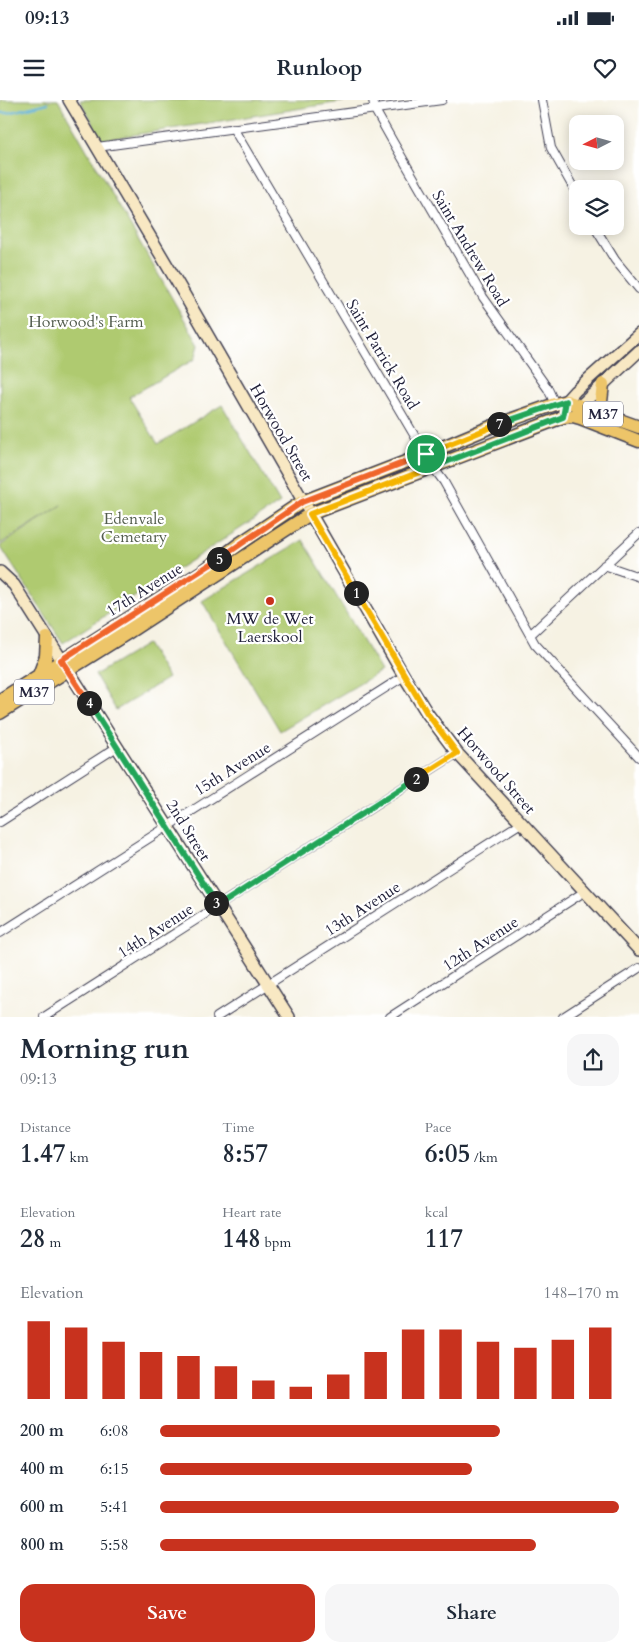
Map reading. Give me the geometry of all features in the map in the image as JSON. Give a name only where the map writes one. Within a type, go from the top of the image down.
[{"type":"main road","name":"Horwood Street","points":[[69,100],[191,307],[302,502],[427,713],[457,753],[639,950]]},
{"type":"main road","points":[[563,417],[561,402],[639,334]]},
{"type":"main road","points":[[580,412],[603,384],[639,351]]},
{"type":"main road","points":[[536,428],[569,422],[601,420],[600,402],[603,384]]},
{"type":"main road","name":"M37","points":[[302,502],[493,426],[561,402],[601,420],[639,441]]},
{"type":"main road","name":"M37","points":[[310,514],[580,412]]},
{"type":"main road","name":"M37","points":[[601,420],[639,427]]},
{"type":"main road","name":"17th Avenue","points":[[0,714],[64,665],[238,544],[302,502]]},
{"type":"main road","name":"17th Avenue","points":[[0,700],[39,675],[64,665],[310,514]]},
{"type":"main road","name":"2nd Street","points":[[0,572],[14,585],[289,1017]]},
{"type":"main road","points":[[39,675],[46,656],[47,638]]},
{"type":"street","name":"Saint Andrew Road","points":[[373,100],[375,110],[483,297],[548,389],[561,402]]},
{"type":"street","points":[[96,147],[442,100]]},
{"type":"street","points":[[542,100],[551,148],[569,180]]},
{"type":"street","name":"Saint Patrick Road","points":[[232,128],[433,467],[444,482],[530,635],[542,653],[639,757]]},
{"type":"street","points":[[600,235],[615,260],[639,289]]},
{"type":"street","points":[[530,635],[639,533]]},
{"type":"street","points":[[604,565],[639,578]]},
{"type":"street","name":"15th Avenue","points":[[0,934],[404,676]]},
{"type":"street","points":[[0,822],[117,747]]},
{"type":"street","name":"14th Avenue","points":[[44,1017],[457,753]]},
{"type":"street","name":"13th Avenue","points":[[218,1017],[522,823]]},
{"type":"street","name":"12th Avenue","points":[[390,1017],[584,892]]},
{"type":"street","points":[[563,1017],[639,968]]},
{"type":"green space","name":"Horwood's Farm","points":[[0,100],[58,100],[199,345],[195,359],[129,397],[158,444],[222,405],[280,503],[63,643],[0,546],[62,505],[0,544]]},
{"type":"green space","points":[[80,100],[353,100],[102,140]]},
{"type":"green space","points":[[303,540],[381,671],[280,731],[202,601]]},
{"type":"green space","points":[[147,644],[168,678],[116,710],[95,675]]},
{"type":"waterway","points":[[0,113],[8,113],[48,103]]},
{"type":"place","name":"MW de Wet Laerskool","points":[[270,601]]},
{"type":"route","points":[[426,454],[433,467],[310,514],[404,676],[427,713],[457,753],[218,906],[61,660],[206,568],[238,544],[302,502],[426,454],[433,467],[536,428],[563,417],[566,401],[493,426],[426,454]]},
{"type":"park label","name":"Edenvale Cemetary","points":[[134,527]]}]
